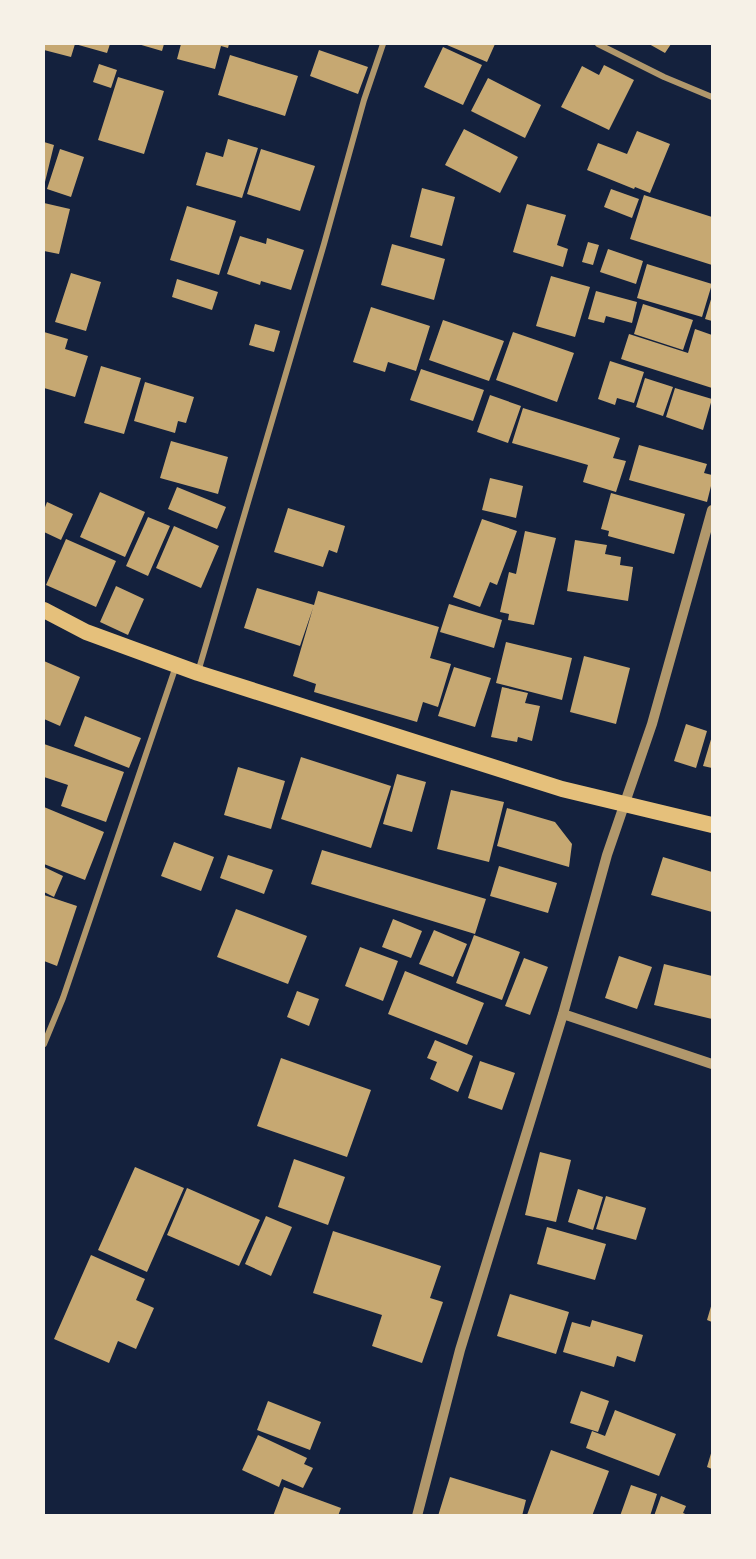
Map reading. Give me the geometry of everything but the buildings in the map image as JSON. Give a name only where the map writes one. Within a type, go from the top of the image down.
[{"type":"highway","points":[[44,610],[86,632],[198,673],[562,789],[712,825]]},
{"type":"street","points":[[198,673],[321,255],[364,100],[383,44]]},
{"type":"street","points":[[598,44],[664,77],[712,97]]},
{"type":"street","points":[[417,1515],[459,1350],[562,1014],[607,855],[652,724],[712,510]]},
{"type":"street","points":[[44,1044],[63,998],[177,665]]},
{"type":"street","points":[[562,1014],[712,1064]]}]
